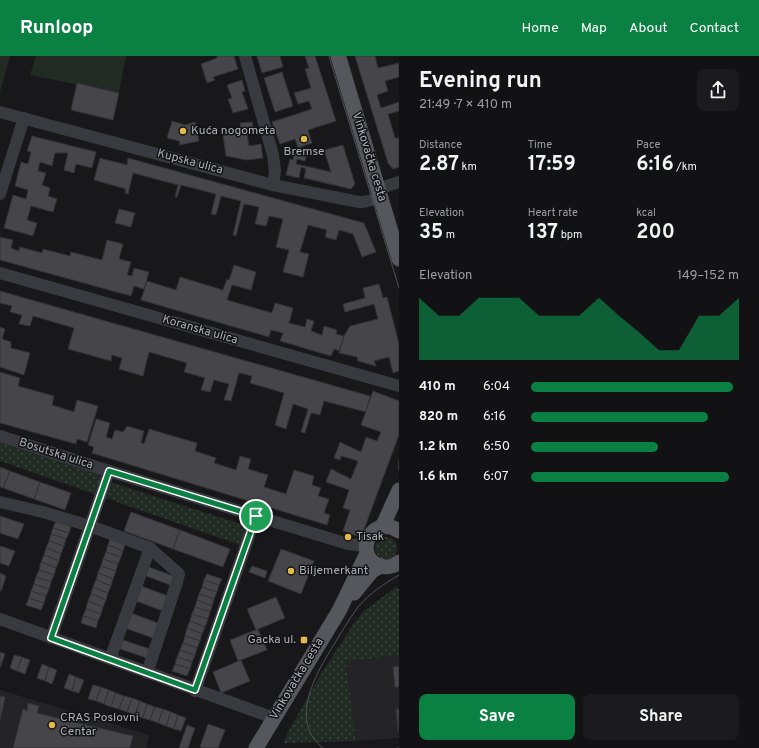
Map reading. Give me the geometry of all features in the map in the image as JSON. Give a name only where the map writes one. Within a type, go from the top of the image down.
[{"type":"main road","name":"Vinkovačka cesta","points":[[338,56],[399,259]]},
{"type":"main road","points":[[381,527],[399,490]]},
{"type":"main road","points":[[399,496],[396,519],[399,531]]},
{"type":"main road","name":"Vinkovačka cesta","points":[[256,748],[339,611],[366,549],[370,534],[381,527]]},
{"type":"main road","points":[[381,527],[394,528],[399,531]]},
{"type":"main road","points":[[366,549],[372,561],[380,566],[391,566],[399,562]]},
{"type":"main road","name":"Vinkovačka cesta","points":[[339,611],[368,576],[380,566]]},
{"type":"street","points":[[245,56],[273,155],[275,171],[273,185]]},
{"type":"street","name":"Kupska ulica","points":[[0,112],[273,185],[359,202],[364,202],[399,182]]},
{"type":"street","points":[[0,194],[24,118]]},
{"type":"street","name":"Koranska ulica","points":[[0,273],[399,386]]},
{"type":"street","name":"Bosutska ulica","points":[[0,436],[109,471],[366,549]]},
{"type":"street","points":[[51,638],[109,471]]},
{"type":"street","points":[[0,502],[43,512],[90,526],[150,548],[179,574],[147,673]]},
{"type":"street","points":[[195,690],[256,516]]},
{"type":"street","points":[[110,659],[150,548]]},
{"type":"street","points":[[0,619],[274,718]]},
{"type":"shaded area","points":[[0,56],[10,56],[0,92]]},
{"type":"shaded area","points":[[36,56],[126,56],[119,93],[30,75]]},
{"type":"shaded area","points":[[0,441],[98,473],[101,479],[247,526],[240,545],[0,461]]},
{"type":"shaded area","points":[[386,537],[394,540],[397,548],[394,556],[386,559],[378,556],[375,548],[378,540]]},
{"type":"shaded area","points":[[396,587],[399,589],[399,655],[346,662],[356,741],[284,743],[287,734],[319,677],[354,623],[364,611]]},
{"type":"shaded area","points":[[399,655],[399,738],[356,741],[346,662]]},
{"type":"shaded area","points":[[0,690],[149,735],[146,748],[0,748]]},
{"type":"building","points":[[217,56],[234,56],[238,69],[213,77],[215,80],[207,83],[201,64],[217,58]]},
{"type":"building","points":[[257,56],[280,56],[283,67],[262,73]]},
{"type":"building","points":[[305,56],[315,56],[336,121],[308,130],[312,143],[298,148],[295,139],[280,144],[272,122],[312,109],[309,101],[298,104],[294,93],[311,88],[305,69],[309,68]]},
{"type":"building","points":[[355,56],[375,56],[378,68],[399,63],[399,77],[385,81],[388,91],[377,95],[381,108],[399,102],[399,111],[388,114],[395,138],[399,138],[399,167],[393,169],[388,163]]},
{"type":"building","points":[[282,72],[293,106],[275,112],[264,78]]},
{"type":"building","points":[[242,80],[245,91],[242,92],[248,109],[233,113],[228,99],[232,98],[227,85]]},
{"type":"building","points":[[77,83],[119,93],[113,120],[71,110]]},
{"type":"building","name":"Kuća nogometa","points":[[172,121],[185,125],[195,122],[199,141],[180,145],[179,141],[167,138]]},
{"type":"building","points":[[252,122],[254,132],[247,133],[249,146],[261,144],[263,158],[247,160],[226,156],[223,135],[241,132],[240,123]]},
{"type":"building","points":[[32,136],[96,152],[92,168],[76,164],[74,173],[64,170],[68,153],[55,153],[52,166],[40,162],[38,171],[46,173],[42,185],[50,188],[48,196],[57,199],[53,212],[31,206],[27,220],[37,223],[33,236],[4,228],[13,195],[26,199],[28,190],[15,186],[21,162],[28,164],[31,152],[27,151]]},
{"type":"building","points":[[343,145],[355,184],[351,189],[304,178],[306,169],[301,167],[299,178],[286,175],[290,159],[293,160],[295,150],[307,153],[305,161],[297,159],[296,164],[331,172],[324,150]]},
{"type":"building","points":[[100,158],[127,165],[128,158],[364,223],[376,252],[362,257],[353,234],[339,230],[336,240],[325,237],[327,230],[308,225],[300,252],[309,254],[303,277],[283,272],[289,250],[276,247],[283,219],[269,216],[266,226],[255,224],[259,207],[244,204],[236,236],[233,235],[241,201],[221,196],[216,215],[211,214],[216,194],[181,185],[177,197],[175,197],[178,185],[133,173],[128,194],[125,193],[126,189],[94,180]]},
{"type":"building","points":[[119,209],[135,213],[131,227],[115,223]]},
{"type":"building","points":[[0,237],[13,240],[11,248],[19,251],[20,247],[42,253],[43,249],[70,256],[71,252],[102,260],[107,240],[123,244],[119,259],[131,262],[127,275],[132,276],[134,268],[149,272],[144,289],[134,286],[131,296],[0,260]]},
{"type":"building","points":[[234,265],[256,272],[251,290],[232,285],[227,300],[272,313],[275,303],[293,308],[289,323],[305,327],[307,319],[314,321],[311,331],[322,335],[324,326],[337,330],[336,334],[344,336],[339,351],[334,349],[331,356],[280,341],[283,333],[271,330],[269,337],[141,300],[147,281],[176,290],[180,277],[223,290],[227,279],[229,280]]},
{"type":"building","points":[[379,284],[383,298],[387,297],[399,344],[399,371],[393,373],[389,357],[374,361],[376,366],[358,361],[357,357],[339,353],[344,336],[350,326],[378,319],[374,304],[345,312],[343,304],[365,298],[363,288]]},
{"type":"building","points":[[0,291],[370,396],[366,412],[324,401],[320,415],[311,413],[305,433],[301,432],[308,409],[293,404],[286,429],[275,425],[284,393],[250,383],[252,376],[239,373],[231,401],[224,400],[229,384],[214,380],[210,392],[201,390],[205,378],[184,372],[187,363],[149,352],[143,376],[119,369],[122,358],[112,355],[111,361],[68,349],[74,328],[33,316],[30,326],[19,324],[22,315],[10,312],[12,306],[0,303]]},
{"type":"building","points":[[0,327],[5,329],[2,339],[11,342],[11,348],[30,353],[24,375],[0,367]]},
{"type":"building","points":[[0,372],[20,378],[18,386],[54,396],[52,405],[74,412],[77,400],[98,406],[87,442],[77,439],[76,444],[0,423]]},
{"type":"building","points":[[373,391],[399,401],[399,435],[363,532],[356,536],[343,531],[350,510],[343,508],[349,490],[326,482],[331,469],[351,479],[358,461],[341,456],[340,460],[334,458],[340,442],[361,452],[366,437],[377,441],[381,432],[361,425]]},
{"type":"building","points":[[96,419],[110,423],[106,437],[112,439],[115,430],[123,432],[127,426],[144,431],[141,443],[144,444],[149,429],[197,443],[195,451],[216,458],[214,463],[236,470],[240,456],[251,459],[248,469],[268,475],[264,487],[286,494],[294,470],[314,476],[312,485],[321,488],[318,496],[329,499],[324,513],[330,515],[327,525],[92,453],[94,447],[88,445]]},
{"type":"building","points":[[0,467],[10,471],[3,488],[0,487]]},
{"type":"building","points":[[10,471],[40,482],[34,499],[3,488]]},
{"type":"building","points":[[40,482],[71,493],[65,510],[34,499]]},
{"type":"building","points":[[131,512],[180,530],[173,549],[124,531]]},
{"type":"building","points":[[0,516],[24,524],[18,539],[0,533]]},
{"type":"building","points":[[56,521],[71,527],[69,533],[53,528]]},
{"type":"building","points":[[53,528],[69,533],[66,539],[51,534]]},
{"type":"building","points":[[180,530],[230,549],[223,567],[173,549]]},
{"type":"building","points":[[51,534],[66,539],[64,546],[49,541]]},
{"type":"building","points":[[110,539],[125,544],[123,551],[108,545]]},
{"type":"building","points":[[49,541],[64,546],[61,554],[46,548]]},
{"type":"building","points":[[108,545],[123,551],[121,557],[106,552]]},
{"type":"building","points":[[0,546],[15,551],[9,566],[0,563]]},
{"type":"building","points":[[46,548],[61,554],[59,561],[44,555]]},
{"type":"building","name":"Biljemerkant","points":[[281,549],[314,561],[301,594],[268,581]]},
{"type":"building","points":[[106,552],[121,557],[118,564],[103,559]]},
{"type":"building","points":[[44,555],[59,561],[56,568],[41,562]]},
{"type":"building","points":[[103,559],[118,564],[116,571],[101,566]]},
{"type":"building","points":[[41,562],[56,568],[54,575],[39,570]]},
{"type":"building","points":[[101,566],[116,571],[113,579],[98,573]]},
{"type":"building","points":[[252,566],[267,571],[265,578],[249,572]]},
{"type":"building","points":[[149,567],[176,577],[173,586],[146,576]]},
{"type":"building","points":[[39,570],[54,575],[51,582],[36,577]]},
{"type":"building","points":[[0,573],[6,576],[1,591],[0,591]]},
{"type":"building","points":[[98,573],[113,579],[111,586],[96,580]]},
{"type":"building","points":[[207,574],[222,579],[219,585],[204,580]]},
{"type":"building","points":[[36,577],[51,582],[49,589],[34,584]]},
{"type":"building","points":[[96,580],[111,586],[108,593],[93,587]]},
{"type":"building","points":[[204,580],[219,585],[217,592],[202,587]]},
{"type":"building","points":[[34,584],[49,589],[46,596],[31,591]]},
{"type":"building","points":[[141,586],[168,596],[163,611],[136,601]]},
{"type":"building","points":[[93,587],[108,593],[106,600],[91,594]]},
{"type":"building","points":[[202,587],[217,592],[214,599],[199,594]]},
{"type":"building","points":[[31,591],[46,596],[44,603],[29,598]]},
{"type":"building","points":[[91,594],[106,600],[103,607],[88,601]]},
{"type":"building","points":[[199,594],[214,599],[212,606],[197,600]]},
{"type":"building","points":[[276,597],[285,618],[256,630],[247,609]]},
{"type":"building","points":[[29,598],[44,603],[41,610],[26,605]]},
{"type":"building","points":[[197,600],[212,606],[210,612],[195,607]]},
{"type":"building","points":[[88,601],[103,607],[101,614],[86,609]]},
{"type":"building","points":[[195,607],[210,612],[208,619],[192,614]]},
{"type":"building","points":[[86,609],[101,614],[98,621],[83,616]]},
{"type":"building","points":[[131,613],[158,623],[153,638],[125,628]]},
{"type":"building","points":[[192,614],[208,619],[205,627],[190,621]]},
{"type":"building","points":[[83,616],[98,621],[96,628],[81,623]]},
{"type":"building","points":[[190,621],[205,627],[202,634],[187,628]]},
{"type":"building","points":[[187,628],[202,634],[200,641],[185,636]]},
{"type":"building","points":[[258,629],[267,650],[238,661],[230,640]]},
{"type":"building","points":[[185,636],[200,641],[197,648],[183,643]]},
{"type":"building","points":[[123,640],[150,649],[147,658],[120,649]]},
{"type":"building","points":[[183,643],[197,648],[195,655],[180,650]]},
{"type":"building","points":[[180,650],[195,655],[192,662],[177,657]]},
{"type":"building","points":[[0,652],[5,654],[0,668]]},
{"type":"building","points":[[14,655],[22,657],[17,671],[10,668]]},
{"type":"building","points":[[22,657],[30,660],[25,674],[17,671]]},
{"type":"building","points":[[177,657],[192,662],[190,669],[175,664]]},
{"type":"building","points":[[241,660],[250,681],[221,693],[213,672]]},
{"type":"building","points":[[42,664],[49,667],[45,681],[37,678]]},
{"type":"building","points":[[175,664],[190,669],[187,676],[172,671]]},
{"type":"building","points":[[399,666],[399,687],[395,687],[393,667]]},
{"type":"building","points":[[49,667],[57,670],[52,684],[45,681]]},
{"type":"building","points":[[69,674],[76,677],[72,691],[64,688]]},
{"type":"building","points":[[76,677],[84,680],[79,693],[72,691]]},
{"type":"building","points":[[93,685],[101,687],[96,701],[88,699]]},
{"type":"building","points":[[101,687],[109,690],[104,704],[96,701]]},
{"type":"building","points":[[109,690],[116,693],[111,707],[104,704]]},
{"type":"building","points":[[116,693],[124,696],[119,709],[111,707]]},
{"type":"building","points":[[0,696],[5,697],[0,720]]},
{"type":"building","points":[[124,696],[132,698],[127,712],[119,709]]},
{"type":"building","points":[[132,698],[140,701],[135,715],[127,712]]},
{"type":"building","points":[[140,701],[147,704],[143,718],[135,715]]},
{"type":"building","name":"CRAS Poslovni Centar","points":[[28,703],[39,706],[37,713],[133,736],[130,748],[13,748],[23,709],[27,711]]},
{"type":"building","points":[[147,704],[155,707],[150,720],[143,718]]},
{"type":"building","points":[[155,707],[163,709],[158,723],[150,720]]},
{"type":"building","points":[[163,709],[171,712],[166,726],[158,723]]},
{"type":"building","points":[[396,709],[399,709],[399,731],[398,731]]},
{"type":"building","points":[[171,712],[178,715],[174,729],[166,726]]},
{"type":"building","points":[[178,715],[186,718],[181,731],[174,729]]},
{"type":"building","points":[[208,724],[225,730],[218,748],[200,747]]},
{"type":"building","points":[[187,725],[195,728],[188,748],[179,748]]},
{"type":"tram line","points":[[329,56],[399,288]]},
{"type":"tram line","points":[[346,56],[399,234]]},
{"type":"tram line","points":[[399,461],[399,470]]},
{"type":"tram line","points":[[323,748],[313,737],[307,725],[306,711],[308,697],[313,683],[326,657],[358,607],[377,589],[399,575]]},
{"type":"place","name":"Kuća nogometa","points":[[183,131]]},
{"type":"place","name":"Bremse","points":[[304,139]]},
{"type":"place","name":"Tisak","points":[[348,537]]},
{"type":"place","name":"Biljemerkant","points":[[291,571]]},
{"type":"place","name":"Gacka ul.","points":[[304,640]]},
{"type":"place","name":"CRAS Poslovni Centar","points":[[52,725]]},
{"type":"route","points":[[109,471],[256,516],[195,690],[51,638],[109,471]]}]
